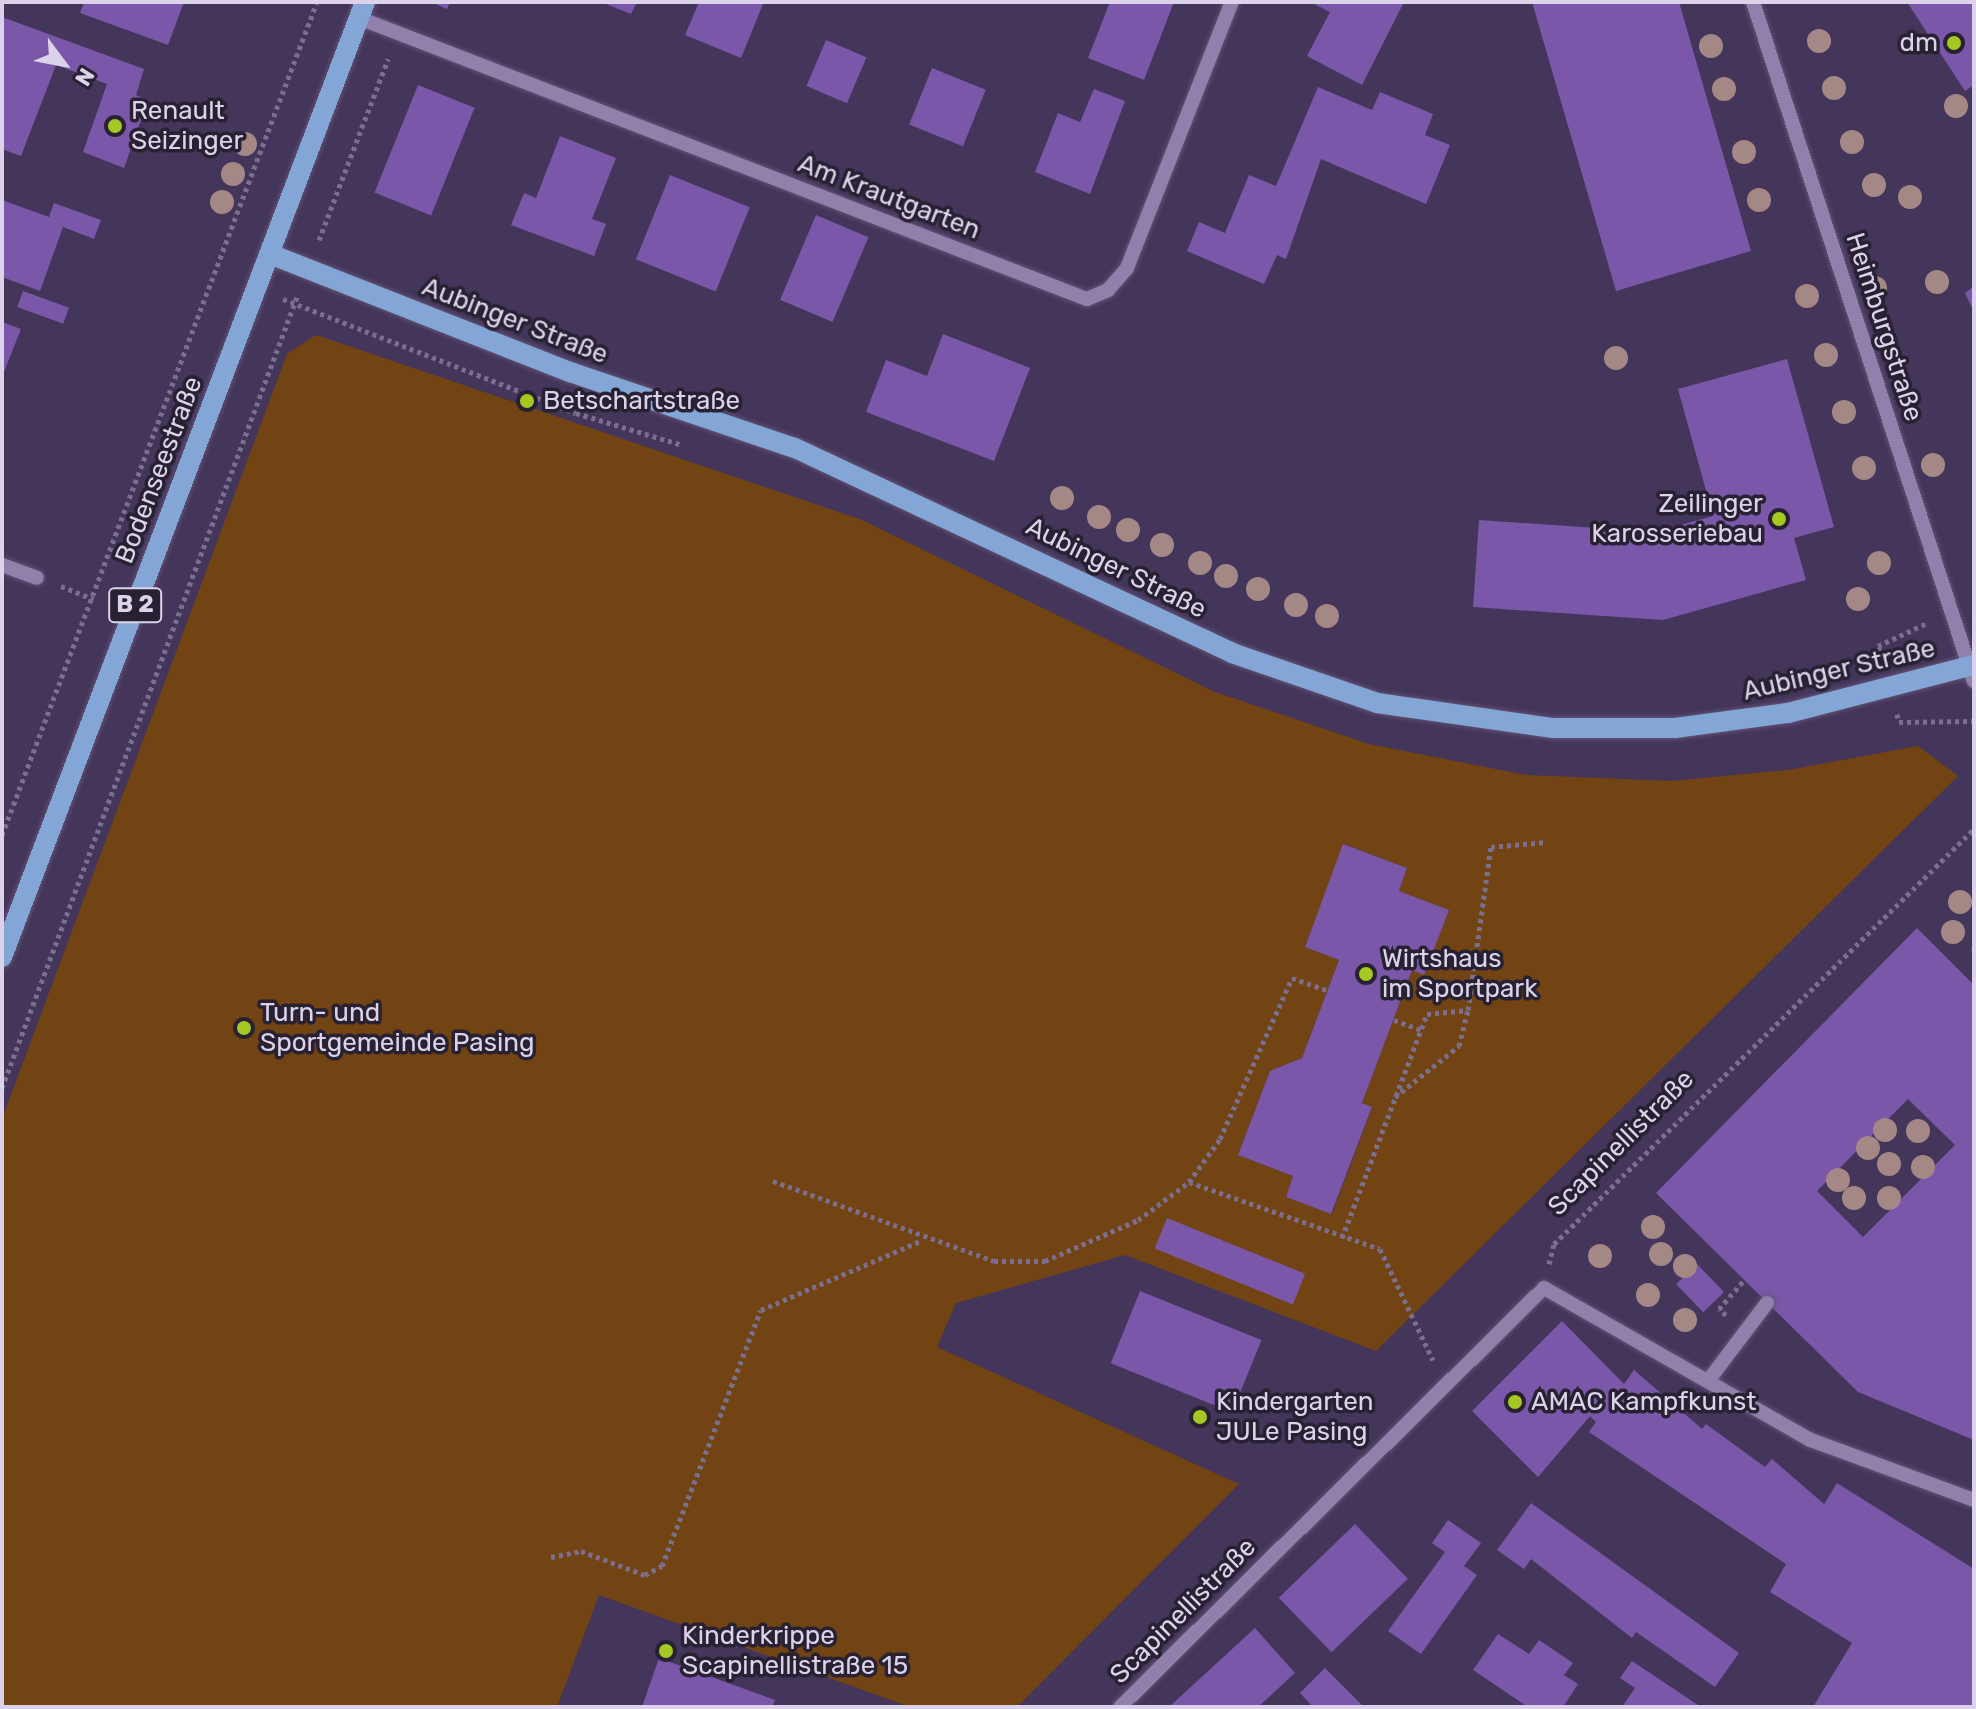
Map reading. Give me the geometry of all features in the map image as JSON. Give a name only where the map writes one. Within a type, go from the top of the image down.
[{"type":"main road","name":"Bodenseestraße","points":[[2,957],[362,10]]},
{"type":"main road","name":"Aubinger Straße","points":[[270,254],[570,372],[795,448],[1232,653],[1377,703],[1553,728],[1675,728],[1788,713],[1973,671]]},
{"type":"street","name":"Am Krautgarten","points":[[362,10],[397,33],[1087,299],[1108,290],[1127,268],[1232,2]]},
{"type":"street","name":"Heimburgstraße","points":[[1753,2],[1973,671]]},
{"type":"street","points":[[2,565],[37,578]]},
{"type":"street","points":[[1544,1288],[1811,1440],[1974,1500]]},
{"type":"street","name":"Scapinellistraße","points":[[1120,1707],[1544,1288]]},
{"type":"street","points":[[1708,1381],[1767,1303]]},
{"type":"path","name":"Bodenseestraße","points":[[2,835],[4,822],[94,599],[317,2]]},
{"type":"path","points":[[323,228],[397,33]]},
{"type":"path","points":[[2,1088],[289,320]]},
{"type":"path","points":[[37,578],[94,599]]},
{"type":"path","name":"Scapinellistraße","points":[[1544,1288],[1554,1244],[1974,829]]},
{"type":"path","points":[[1395,1097],[1459,1046],[1468,1010],[1491,847],[1546,842]]},
{"type":"path","points":[[1974,947],[1974,954]]},
{"type":"path","points":[[773,1181],[924,1239],[994,1261],[1045,1261],[1138,1220],[1189,1182],[1220,1139],[1292,978],[1327,990]]},
{"type":"path","points":[[1342,1238],[1427,1014],[1468,1010]]},
{"type":"path","points":[[1394,1020],[1421,1030]]},
{"type":"path","points":[[1189,1182],[1380,1249],[1445,1386]]},
{"type":"path","points":[[551,1557],[581,1551],[645,1575],[662,1566],[761,1310],[924,1239]]},
{"type":"shaded area","name":"Turn- und Sportgemeinde Pasing","points":[[316,335],[862,520],[1215,692],[1369,744],[1526,775],[1671,781],[1788,770],[1918,746],[1958,776],[1376,1351],[1125,1255],[956,1303],[937,1347],[1239,1484],[1017,1707],[910,1707],[599,1595],[557,1707],[2,1707],[2,1119],[287,354]],"holes":[[[1344,844],[1407,868],[1399,891],[1449,910],[1423,974],[1412,970],[1362,1103],[1372,1108],[1332,1214],[1286,1197],[1293,1176],[1238,1155],[1270,1071],[1302,1058],[1339,960],[1305,947]]]},
{"type":"building","points":[[84,2],[184,2],[168,45],[80,13]]},
{"type":"building","points":[[431,2],[450,2],[447,9]]},
{"type":"building","points":[[601,2],[637,2],[631,14]]},
{"type":"building","points":[[699,2],[763,4],[741,58],[685,35]]},
{"type":"building","points":[[1110,2],[1174,2],[1144,80],[1088,58]]},
{"type":"building","points":[[1310,2],[1404,2],[1362,85],[1307,56],[1330,12]]},
{"type":"building","points":[[1532,2],[1679,2],[1751,251],[1616,291]]},
{"type":"building","name":"dm","points":[[1907,2],[1974,2],[1974,85],[1965,91]]},
{"type":"building","points":[[2,17],[144,69],[136,95],[148,100],[124,168],[83,152],[107,84],[56,65],[21,156],[2,149]]},
{"type":"building","points":[[826,40],[867,57],[847,103],[806,86]]},
{"type":"building","points":[[932,68],[986,90],[963,146],[909,125]]},
{"type":"building","points":[[418,85],[475,108],[431,215],[375,193]]},
{"type":"building","points":[[1318,87],[1372,110],[1380,92],[1433,114],[1425,135],[1450,145],[1426,204],[1321,159],[1286,259],[1277,255],[1264,284],[1187,251],[1199,222],[1225,233],[1249,175],[1276,186]]},
{"type":"building","points":[[1094,89],[1125,101],[1090,194],[1035,172],[1058,113],[1080,122]]},
{"type":"building","points":[[560,136],[616,158],[592,219],[606,224],[594,256],[511,225],[524,193],[536,198]]},
{"type":"building","points":[[670,175],[750,207],[716,292],[636,259]]},
{"type":"building","points":[[2,200],[49,217],[54,203],[101,220],[94,239],[63,227],[40,291],[2,277]]},
{"type":"building","points":[[816,215],[868,237],[833,322],[780,300]]},
{"type":"building","points":[[1974,286],[1974,312],[1965,293]]},
{"type":"building","points":[[23,291],[69,308],[63,324],[17,307]]},
{"type":"building","points":[[2,322],[21,329],[2,377]]},
{"type":"building","points":[[943,334],[1030,368],[994,461],[866,412],[886,360],[927,376]]},
{"type":"building","points":[[1787,359],[1834,527],[1794,538],[1806,580],[1663,620],[1473,607],[1479,520],[1655,532],[1713,516],[1678,389]]},
{"type":"building","points":[[1343,844],[1407,868],[1399,891],[1449,910],[1424,975],[1412,970],[1362,1103],[1372,1107],[1331,1214],[1286,1197],[1293,1176],[1238,1155],[1270,1071],[1302,1058],[1339,960],[1305,947]]},
{"type":"building","points":[[1917,928],[1974,985],[1974,1440],[1858,1392],[1656,1193]],"holes":[[[1908,1099],[1955,1145],[1863,1237],[1817,1191]]]},
{"type":"building","points":[[1167,1218],[1305,1274],[1293,1304],[1155,1249]]},
{"type":"building","points":[[1697,1264],[1724,1292],[1703,1312],[1676,1284]]},
{"type":"building","points":[[1140,1291],[1261,1340],[1232,1412],[1111,1363]]},
{"type":"building","points":[[1562,1321],[1624,1384],[1634,1370],[1702,1429],[1706,1424],[1765,1467],[1772,1459],[1824,1504],[1837,1483],[1974,1569],[1974,1707],[1813,1707],[1852,1643],[1770,1592],[1786,1564],[1589,1432],[1596,1422],[1590,1416],[1538,1477],[1472,1411]]},
{"type":"building","points":[[1531,1503],[1739,1653],[1715,1687],[1636,1632],[1632,1638],[1531,1559],[1524,1569],[1497,1550]]},
{"type":"building","points":[[1448,1520],[1481,1543],[1464,1566],[1477,1575],[1421,1654],[1388,1631],[1445,1552],[1432,1543]]},
{"type":"building","points":[[1355,1524],[1408,1579],[1332,1652],[1279,1598]]},
{"type":"building","points":[[1255,1628],[1295,1673],[1258,1707],[1169,1707]]},
{"type":"building","points":[[1498,1634],[1529,1654],[1539,1640],[1573,1663],[1564,1675],[1578,1684],[1563,1707],[1528,1707],[1473,1670]]},
{"type":"building","points":[[659,1658],[775,1700],[772,1707],[642,1707]]},
{"type":"building","points":[[1632,1661],[1701,1707],[1622,1707],[1635,1688],[1620,1678]]},
{"type":"building","points":[[1325,1668],[1364,1707],[1313,1707],[1300,1693]]},
{"type":"place","name":"dm","points":[[1954,43]]},
{"type":"place","name":"Renault Seizinger","points":[[115,126]]},
{"type":"place","name":"Betschartstraße","points":[[527,401]]},
{"type":"place","name":"Zeilinger Karosseriebau","points":[[1779,519]]},
{"type":"place","name":"Wirtshaus im Sportpark","points":[[1366,974]]},
{"type":"place","name":"Turn- und Sportgemeinde Pasing","points":[[244,1028]]},
{"type":"place","name":"AMAC Kampfkunst","points":[[1515,1402]]},
{"type":"place","name":"Kindergarten JULe Pasing","points":[[1200,1417]]},
{"type":"place","name":"Kinderkrippe Scapinellistraße 15","points":[[666,1651]]}]
